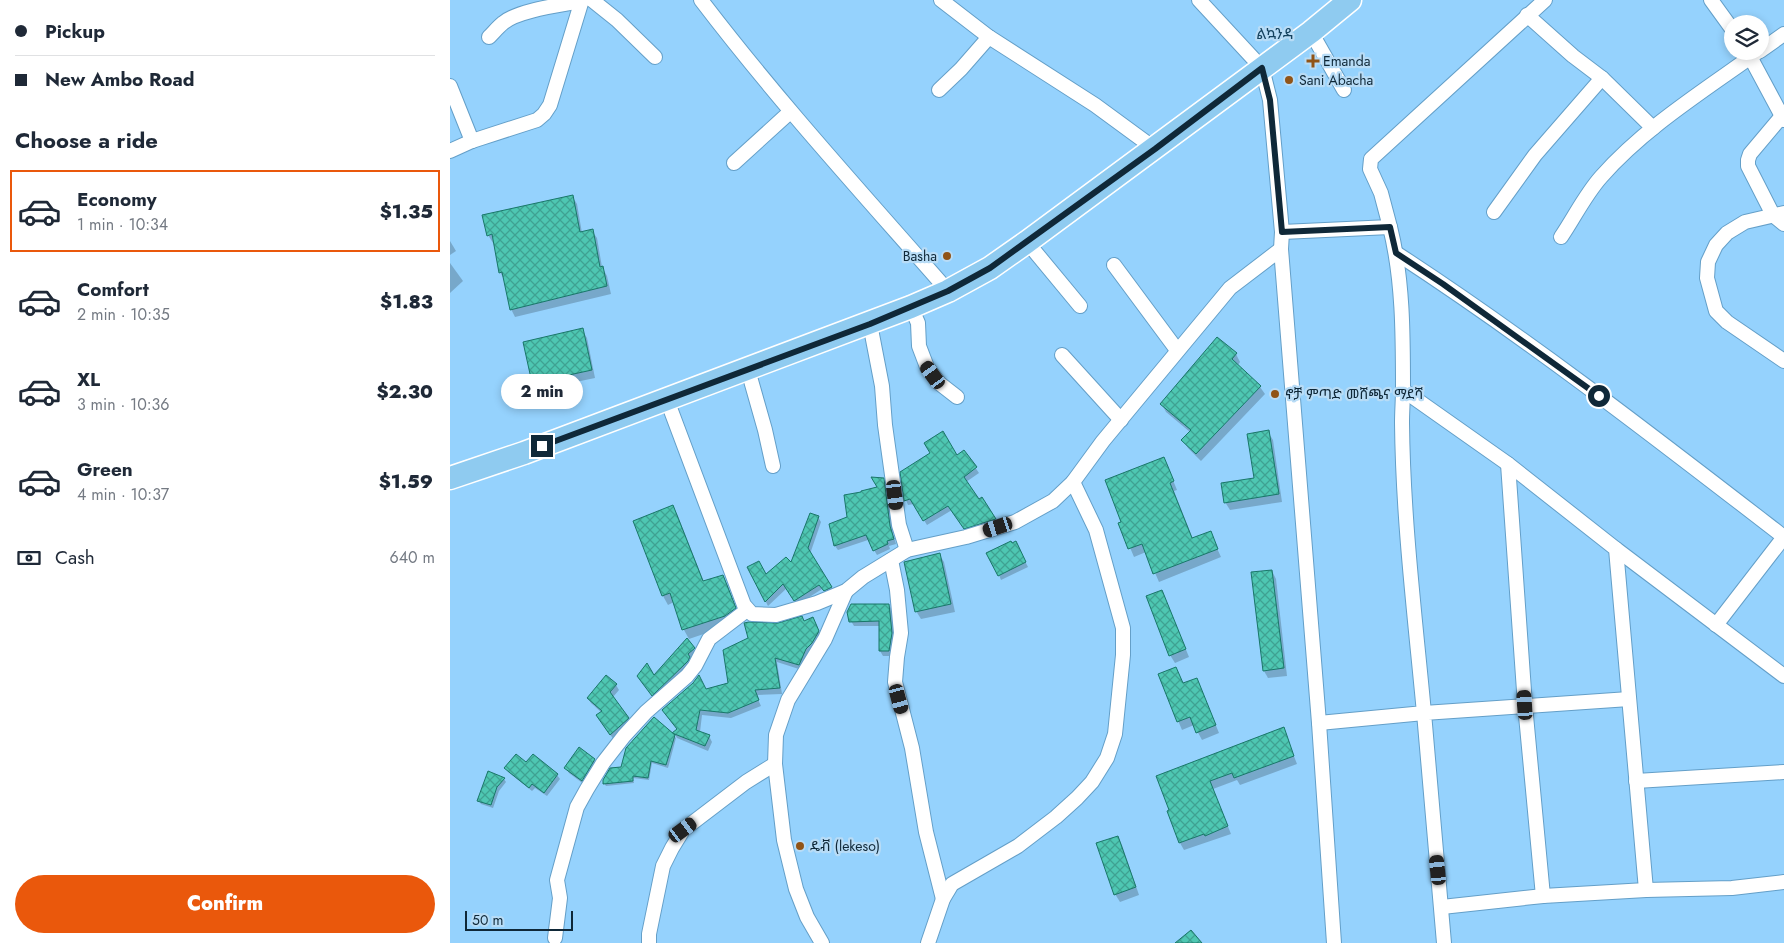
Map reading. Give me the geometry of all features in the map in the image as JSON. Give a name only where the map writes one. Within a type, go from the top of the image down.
[{"type":"main road","points":[[450,478],[748,370],[870,324],[948,291],[990,268],[1155,149],[1311,32],[1350,0]]},
{"type":"street","points":[[450,151],[472,141],[525,124],[544,114],[552,98],[586,0]]},
{"type":"street","points":[[489,37],[503,22],[511,18],[586,0],[617,20],[655,57]]},
{"type":"street","points":[[701,0],[737,48],[790,112],[948,291]]},
{"type":"street","points":[[941,0],[990,37],[1095,105],[1155,149]]},
{"type":"street","points":[[1199,0],[1262,68],[1270,100],[1282,232],[1281,250],[1319,723],[1334,943]]},
{"type":"street","points":[[1444,943],[1409,554],[1402,422],[1401,313],[1396,253],[1387,210],[1370,169],[1371,159],[1545,0]]},
{"type":"street","points":[[1711,0],[1724,18]]},
{"type":"street","points":[[1527,16],[1573,56],[1602,78],[1653,128]]},
{"type":"street","points":[[1311,32],[1344,90]]},
{"type":"street","points":[[1769,44],[1784,34]]},
{"type":"street","points":[[939,90],[990,37]]},
{"type":"street","points":[[1561,237],[1600,178],[1624,153],[1653,128],[1745,60]]},
{"type":"street","points":[[1757,60],[1783,118],[1750,154],[1748,166],[1784,224]]},
{"type":"street","points":[[1494,212],[1535,155],[1602,78]]},
{"type":"street","points":[[450,86],[472,141]]},
{"type":"street","points":[[734,163],[790,112]]},
{"type":"street","points":[[1779,214],[1745,222],[1727,233],[1716,245],[1708,262],[1707,278],[1716,311],[1727,322],[1784,361]]},
{"type":"street","points":[[1282,232],[1390,227]]},
{"type":"street","points":[[1026,242],[1080,306]]},
{"type":"street","points":[[666,400],[737,589],[747,610],[752,614],[776,615],[817,603],[846,591],[863,577],[907,550],[966,537],[1015,522],[1053,501],[1073,482],[1177,350],[1230,288],[1281,250]]},
{"type":"street","points":[[1396,253],[1584,384],[1784,537],[1716,625]]},
{"type":"street","points":[[1114,265],[1177,350]]},
{"type":"street","points":[[911,307],[918,323],[920,346],[927,367],[939,383],[958,397]]},
{"type":"street","points":[[870,324],[882,386],[885,426],[899,525],[907,550]]},
{"type":"street","points":[[1062,355],[1121,420]]},
{"type":"street","points":[[748,370],[766,430],[773,466]]},
{"type":"street","points":[[1403,390],[1508,464],[1616,549],[1784,676]]},
{"type":"street","points":[[1508,464],[1525,705],[1543,896]]},
{"type":"street","points":[[928,943],[943,899],[952,884],[1018,846],[1077,798],[1092,782],[1107,758],[1115,734],[1123,655],[1122,628],[1096,530],[1073,482]]},
{"type":"street","points":[[1616,549],[1646,890]]},
{"type":"street","points":[[892,560],[901,633],[896,657],[895,682],[912,748],[926,832],[943,899]]},
{"type":"street","points":[[822,943],[807,918],[796,888],[784,840],[775,764],[776,735],[788,700],[825,638],[846,591]]},
{"type":"street","points":[[555,938],[560,898],[558,880],[577,808],[587,788],[624,736],[646,712],[691,671],[709,639],[747,610]]},
{"type":"street","points":[[1319,723],[1525,705],[1629,699]]},
{"type":"street","points":[[652,940],[663,866],[683,830],[746,782],[775,764]]},
{"type":"street","points":[[1636,781],[1784,772]]},
{"type":"street","points":[[1442,907],[1543,896],[1646,890],[1732,888],[1784,882]]},
{"type":"building","points":[[573,195],[580,232],[593,229],[600,267],[603,266],[607,286],[510,310],[502,272],[499,273],[492,234],[487,236],[482,215]]},
{"type":"building","points":[[583,328],[592,370],[532,383],[523,342]]},
{"type":"building","points":[[1217,337],[1237,353],[1232,359],[1261,386],[1196,454],[1181,440],[1191,430],[1160,404]]},
{"type":"building","points":[[1269,430],[1279,494],[1224,503],[1221,483],[1254,478],[1247,434]]},
{"type":"building","points":[[943,431],[957,455],[964,450],[977,467],[964,477],[979,499],[982,497],[996,519],[964,529],[948,506],[923,521],[910,499],[904,501],[900,472],[930,453],[924,443]]},
{"type":"building","points":[[1164,457],[1174,481],[1170,483],[1192,538],[1211,531],[1218,549],[1153,574],[1142,544],[1128,549],[1118,523],[1121,522],[1105,480]]},
{"type":"building","points":[[871,477],[884,478],[890,526],[894,539],[887,541],[888,544],[873,551],[866,535],[834,546],[829,524],[847,517],[844,495],[877,487]]},
{"type":"building","points":[[673,505],[703,581],[723,575],[736,608],[725,616],[682,630],[670,593],[662,596],[633,521]]},
{"type":"building","points":[[810,513],[819,516],[808,548],[832,587],[824,591],[819,585],[794,601],[783,584],[765,602],[747,567],[759,561],[766,574],[786,557],[791,562]]},
{"type":"building","points":[[1011,541],[1012,543],[1016,541],[1026,562],[998,576],[986,553]]},
{"type":"building","points":[[940,553],[951,604],[915,612],[904,562]]},
{"type":"building","points":[[1272,570],[1284,668],[1263,671],[1251,572]]},
{"type":"building","points":[[1162,590],[1186,649],[1169,656],[1146,596]]},
{"type":"building","points":[[851,604],[889,604],[892,633],[889,651],[879,651],[879,621],[849,622],[847,612]]},
{"type":"building","points":[[802,616],[804,621],[813,617],[819,631],[806,649],[799,665],[775,658],[780,688],[755,690],[759,700],[728,713],[700,710],[696,730],[710,735],[705,746],[672,733],[677,729],[662,710],[693,683],[699,675],[706,689],[728,683],[723,650],[748,638],[744,623],[778,623]]},
{"type":"building","points":[[687,638],[695,648],[688,654],[690,657],[688,661],[652,696],[637,676],[647,663],[654,675]]},
{"type":"building","points":[[1176,667],[1183,683],[1197,678],[1216,725],[1196,733],[1190,717],[1177,722],[1158,674]]},
{"type":"building","points":[[606,675],[617,684],[610,692],[629,718],[610,735],[596,715],[602,711],[587,698]]},
{"type":"building","points":[[654,717],[675,735],[666,765],[651,761],[648,778],[633,776],[633,781],[603,784],[603,780],[610,768],[621,767],[626,748]]},
{"type":"building","points":[[1284,727],[1294,756],[1234,778],[1232,773],[1210,781],[1228,826],[1205,836],[1204,834],[1179,843],[1156,776]]},
{"type":"building","points":[[579,747],[595,759],[582,781],[564,768]]},
{"type":"building","points":[[516,754],[526,762],[533,754],[558,774],[544,793],[532,784],[529,788],[504,768]]},
{"type":"building","points":[[488,771],[505,778],[497,787],[491,805],[477,801]]},
{"type":"building","points":[[1118,836],[1136,887],[1114,895],[1096,843]]},
{"type":"building","points":[[1191,930],[1202,943],[1175,943]]},
{"type":"place","name":"Emanda","points":[[1313,61]]},
{"type":"place","name":"Sani Abacha","points":[[1289,80]]},
{"type":"place","name":"Basha","points":[[947,256]]},
{"type":"place","name":"ኖቻ ምጣድ መሸጫና ማደሻ","points":[[1275,394]]},
{"type":"place","name":"ዴቭ (lekeso)","points":[[800,846]]},
{"type":"district","name":"ልኳንዳ","points":[[1275,34]]},
{"type":"route","points":[[542,446],[870,324],[948,291],[990,268],[1155,149],[1262,68],[1270,100],[1282,232],[1390,227],[1396,253],[1443,284],[1599,396]]}]
